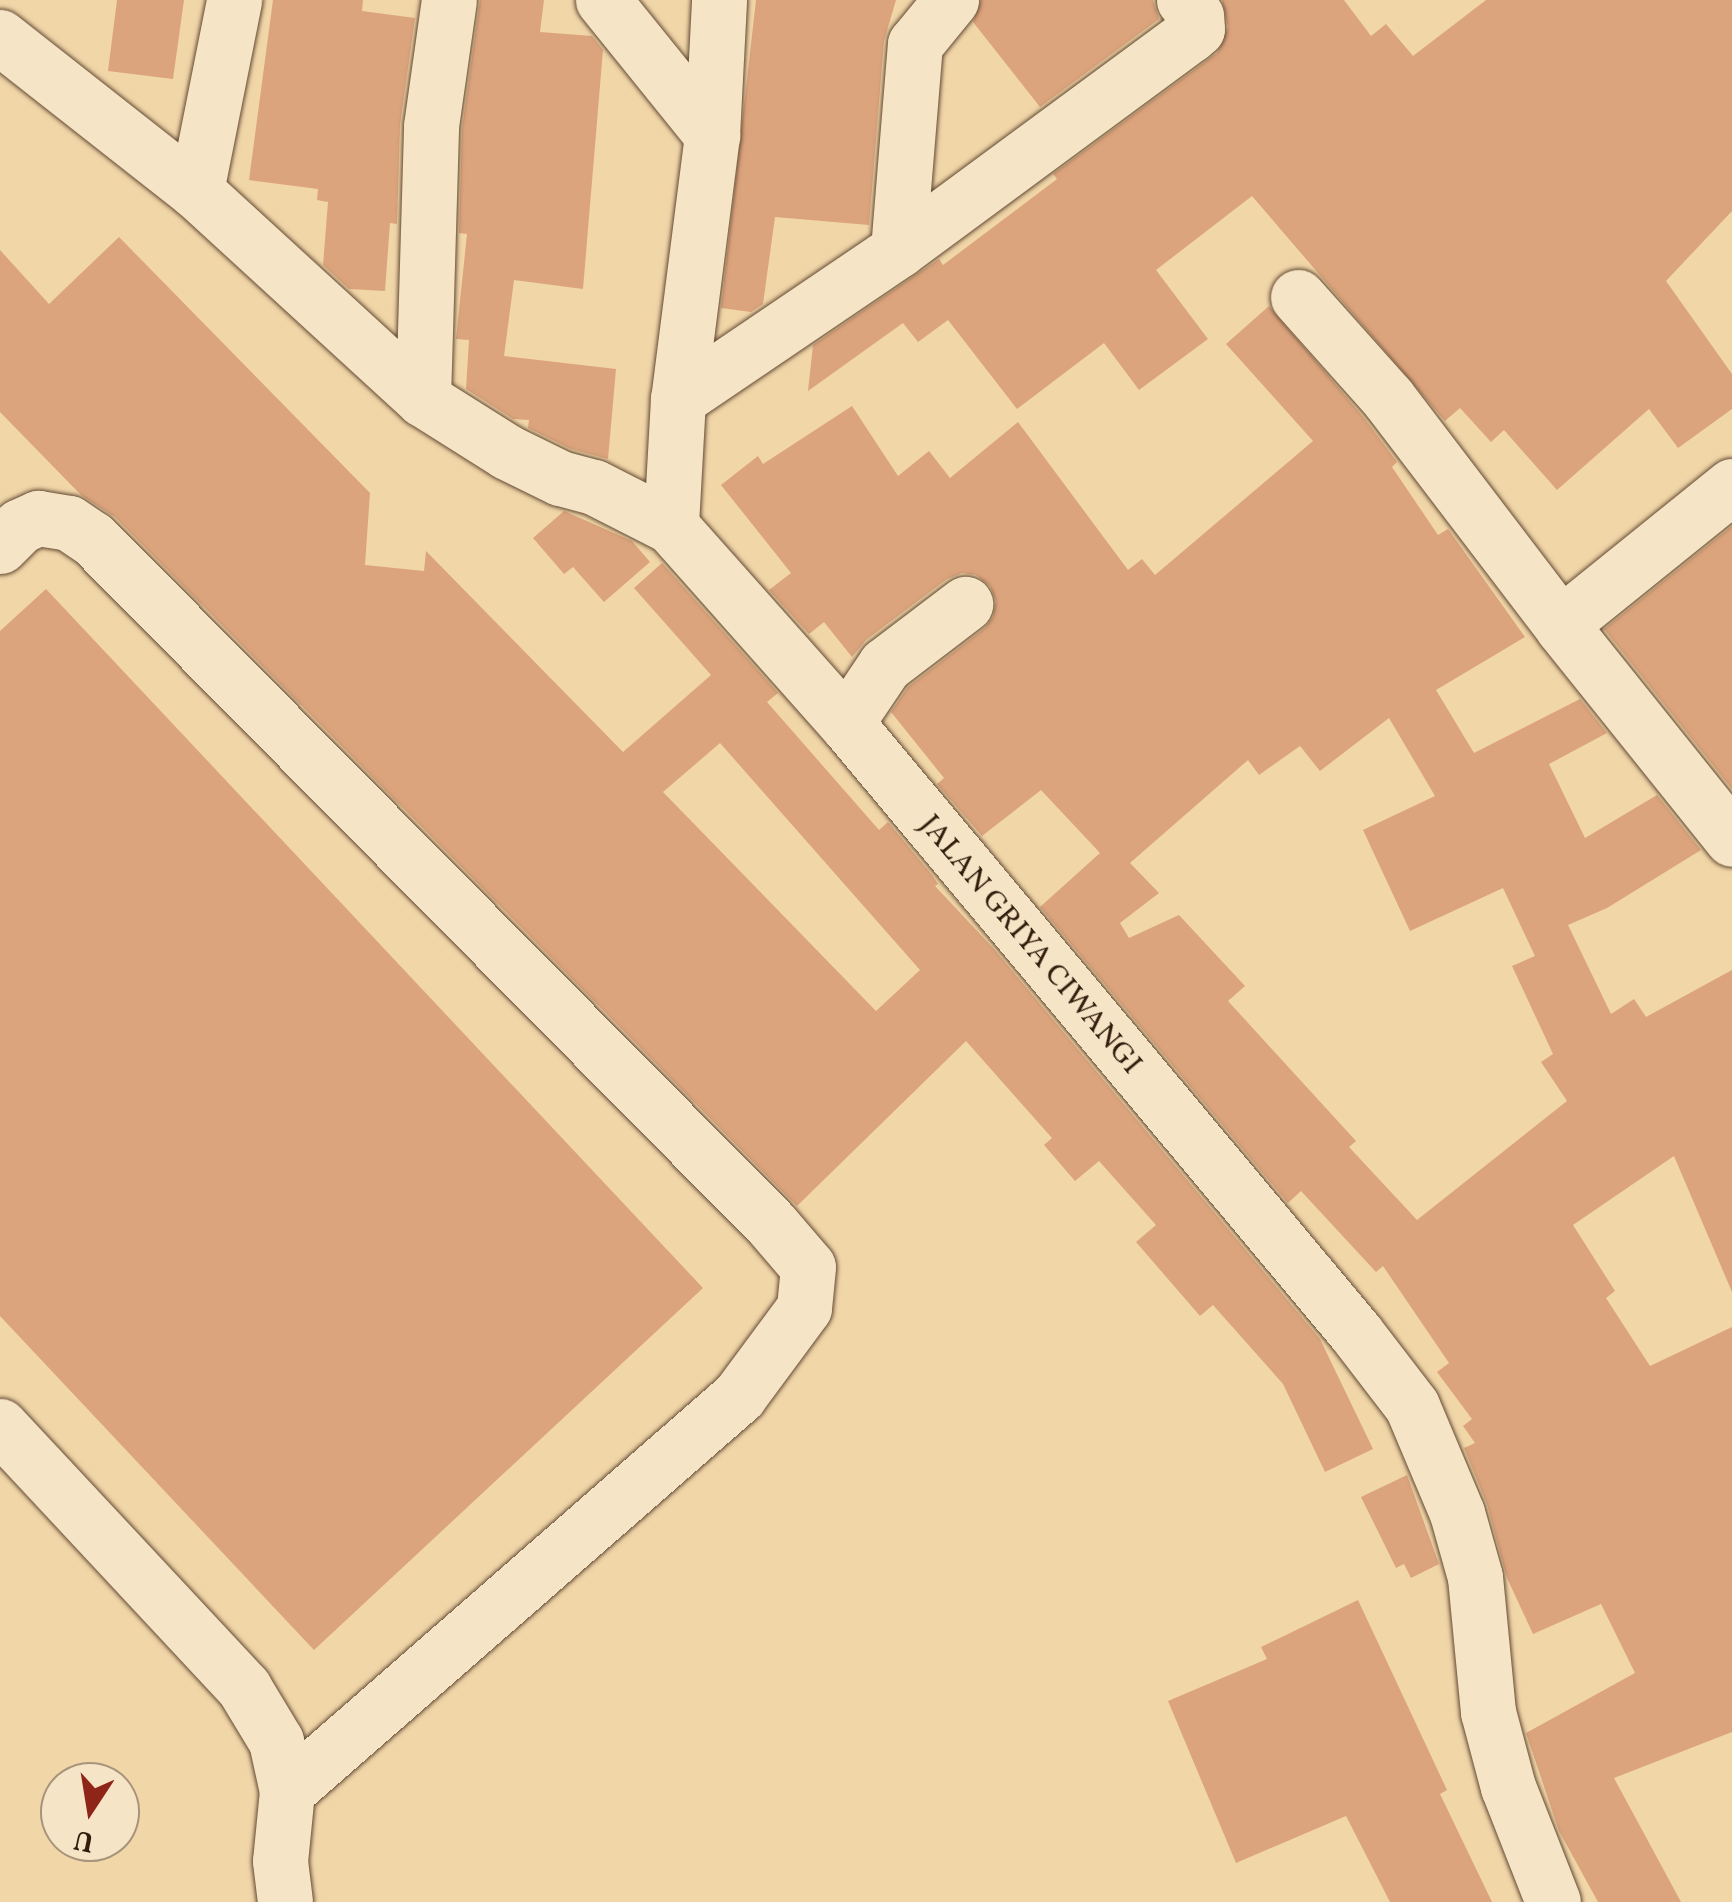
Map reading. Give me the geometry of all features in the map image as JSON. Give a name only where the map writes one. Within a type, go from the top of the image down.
[{"type":"street","points":[[196,190],[234,0]]},
{"type":"street","points":[[423,400],[431,126],[449,0]]},
{"type":"street","points":[[603,0],[712,135]]},
{"type":"street","points":[[0,37],[196,190],[423,400],[507,452],[560,478],[594,487],[671,526],[678,399],[712,135],[719,0]]},
{"type":"street","points":[[898,250],[915,44],[951,0]]},
{"type":"street","points":[[678,399],[898,250],[1190,35],[1197,28],[1196,16],[1184,0]]},
{"type":"street","points":[[1298,297],[1388,398],[1563,628],[1732,838]]},
{"type":"street","points":[[1563,628],[1577,610],[1732,486]]},
{"type":"street","points":[[0,546],[20,526],[38,518],[69,523],[93,539],[170,612],[772,1224],[808,1267],[804,1308],[738,1396],[288,1791]]},
{"type":"street","name":"JALAN GRIYA CIWANGI","points":[[671,526],[846,723],[1356,1333],[1412,1406],[1457,1512],[1476,1577],[1488,1712],[1520,1822],[1553,1902]]},
{"type":"street","points":[[846,723],[885,665],[965,604]]},
{"type":"street","points":[[0,1426],[244,1688],[276,1741],[288,1791],[280,1861],[285,1902]]},
{"type":"building","points":[[117,0],[184,0],[173,79],[108,71]]},
{"type":"building","points":[[273,0],[363,0],[362,11],[415,18],[400,125],[397,224],[390,223],[385,291],[349,289],[323,265],[328,202],[317,200],[318,189],[249,180]]},
{"type":"building","points":[[480,0],[544,0],[540,32],[592,36],[603,50],[583,289],[514,280],[504,356],[616,369],[608,459],[571,449],[528,428],[529,420],[513,419],[466,389],[469,340],[456,339],[467,234],[459,233],[462,129]]},
{"type":"building","points":[[756,0],[896,0],[884,41],[869,225],[775,217],[763,304],[751,312],[721,308]]},
{"type":"building","points":[[981,0],[1153,0],[1159,19],[1040,107],[973,22]]},
{"type":"building","points":[[1222,0],[1344,0],[1371,36],[1386,24],[1413,56],[1486,0],[1732,0],[1732,211],[1666,281],[1732,374],[1732,409],[1678,448],[1649,409],[1557,490],[1504,430],[1491,442],[1460,408],[1445,421],[1252,196],[1156,270],[1208,339],[1139,390],[1104,343],[1017,409],[948,320],[918,342],[903,323],[808,391],[813,345],[939,259],[943,265],[1057,179],[1053,174],[1217,53],[1228,27]]},
{"type":"building","points":[[119,237],[370,493],[365,565],[424,571],[426,551],[623,752],[711,675],[634,588],[662,563],[778,693],[767,702],[879,830],[888,822],[932,875],[938,884],[935,886],[994,949],[1320,1339],[1373,1449],[1325,1472],[1283,1384],[1213,1305],[1200,1316],[1136,1242],[1156,1225],[1099,1161],[1075,1181],[1044,1145],[1052,1138],[966,1041],[797,1206],[115,517],[81,495],[0,412],[0,250],[49,304]],"holes":[[[720,743],[920,970],[876,1011],[663,792]]]},
{"type":"building","points":[[1269,306],[1364,418],[1397,462],[1392,467],[1438,535],[1448,529],[1525,637],[1436,690],[1474,753],[1580,699],[1607,733],[1549,764],[1585,838],[1657,795],[1701,850],[1607,908],[1568,925],[1611,1014],[1634,999],[1646,1017],[1732,970],[1732,1292],[1674,1156],[1573,1225],[1615,1291],[1606,1298],[1650,1366],[1732,1327],[1732,1732],[1614,1778],[1681,1902],[1598,1902],[1559,1831],[1526,1733],[1635,1673],[1601,1604],[1533,1634],[1507,1578],[1487,1504],[1464,1448],[1475,1443],[1463,1426],[1472,1419],[1437,1372],[1449,1363],[1383,1266],[1376,1272],[1301,1191],[1288,1203],[1040,907],[1100,853],[1041,790],[982,836],[937,784],[944,778],[891,712],[908,687],[985,628],[993,617],[996,601],[990,586],[976,575],[962,573],[947,579],[866,640],[852,657],[824,622],[809,634],[769,590],[791,573],[721,485],[758,456],[763,464],[852,406],[898,476],[929,451],[950,478],[1018,422],[1128,570],[1142,559],[1155,575],[1313,441],[1226,344]],"holes":[[[1389,718],[1435,796],[1363,830],[1410,931],[1503,888],[1535,956],[1512,966],[1553,1054],[1541,1062],[1567,1101],[1417,1220],[1349,1147],[1356,1141],[1228,1001],[1245,986],[1179,915],[1129,938],[1120,923],[1159,893],[1130,863],[1248,760],[1259,775],[1300,746],[1320,771]]]},
{"type":"building","points":[[564,511],[632,541],[650,562],[604,602],[573,567],[564,574],[533,538]]},
{"type":"building","points":[[1732,526],[1732,789],[1604,629]]},
{"type":"building","points":[[46,589],[703,1288],[314,1650],[0,1316],[0,631]]},
{"type":"building","points":[[1407,1475],[1439,1564],[1411,1578],[1404,1564],[1396,1568],[1361,1497]]},
{"type":"building","points":[[1358,1600],[1447,1790],[1440,1794],[1492,1902],[1390,1902],[1346,1816],[1236,1863],[1168,1701],[1267,1659],[1261,1647]]}]
